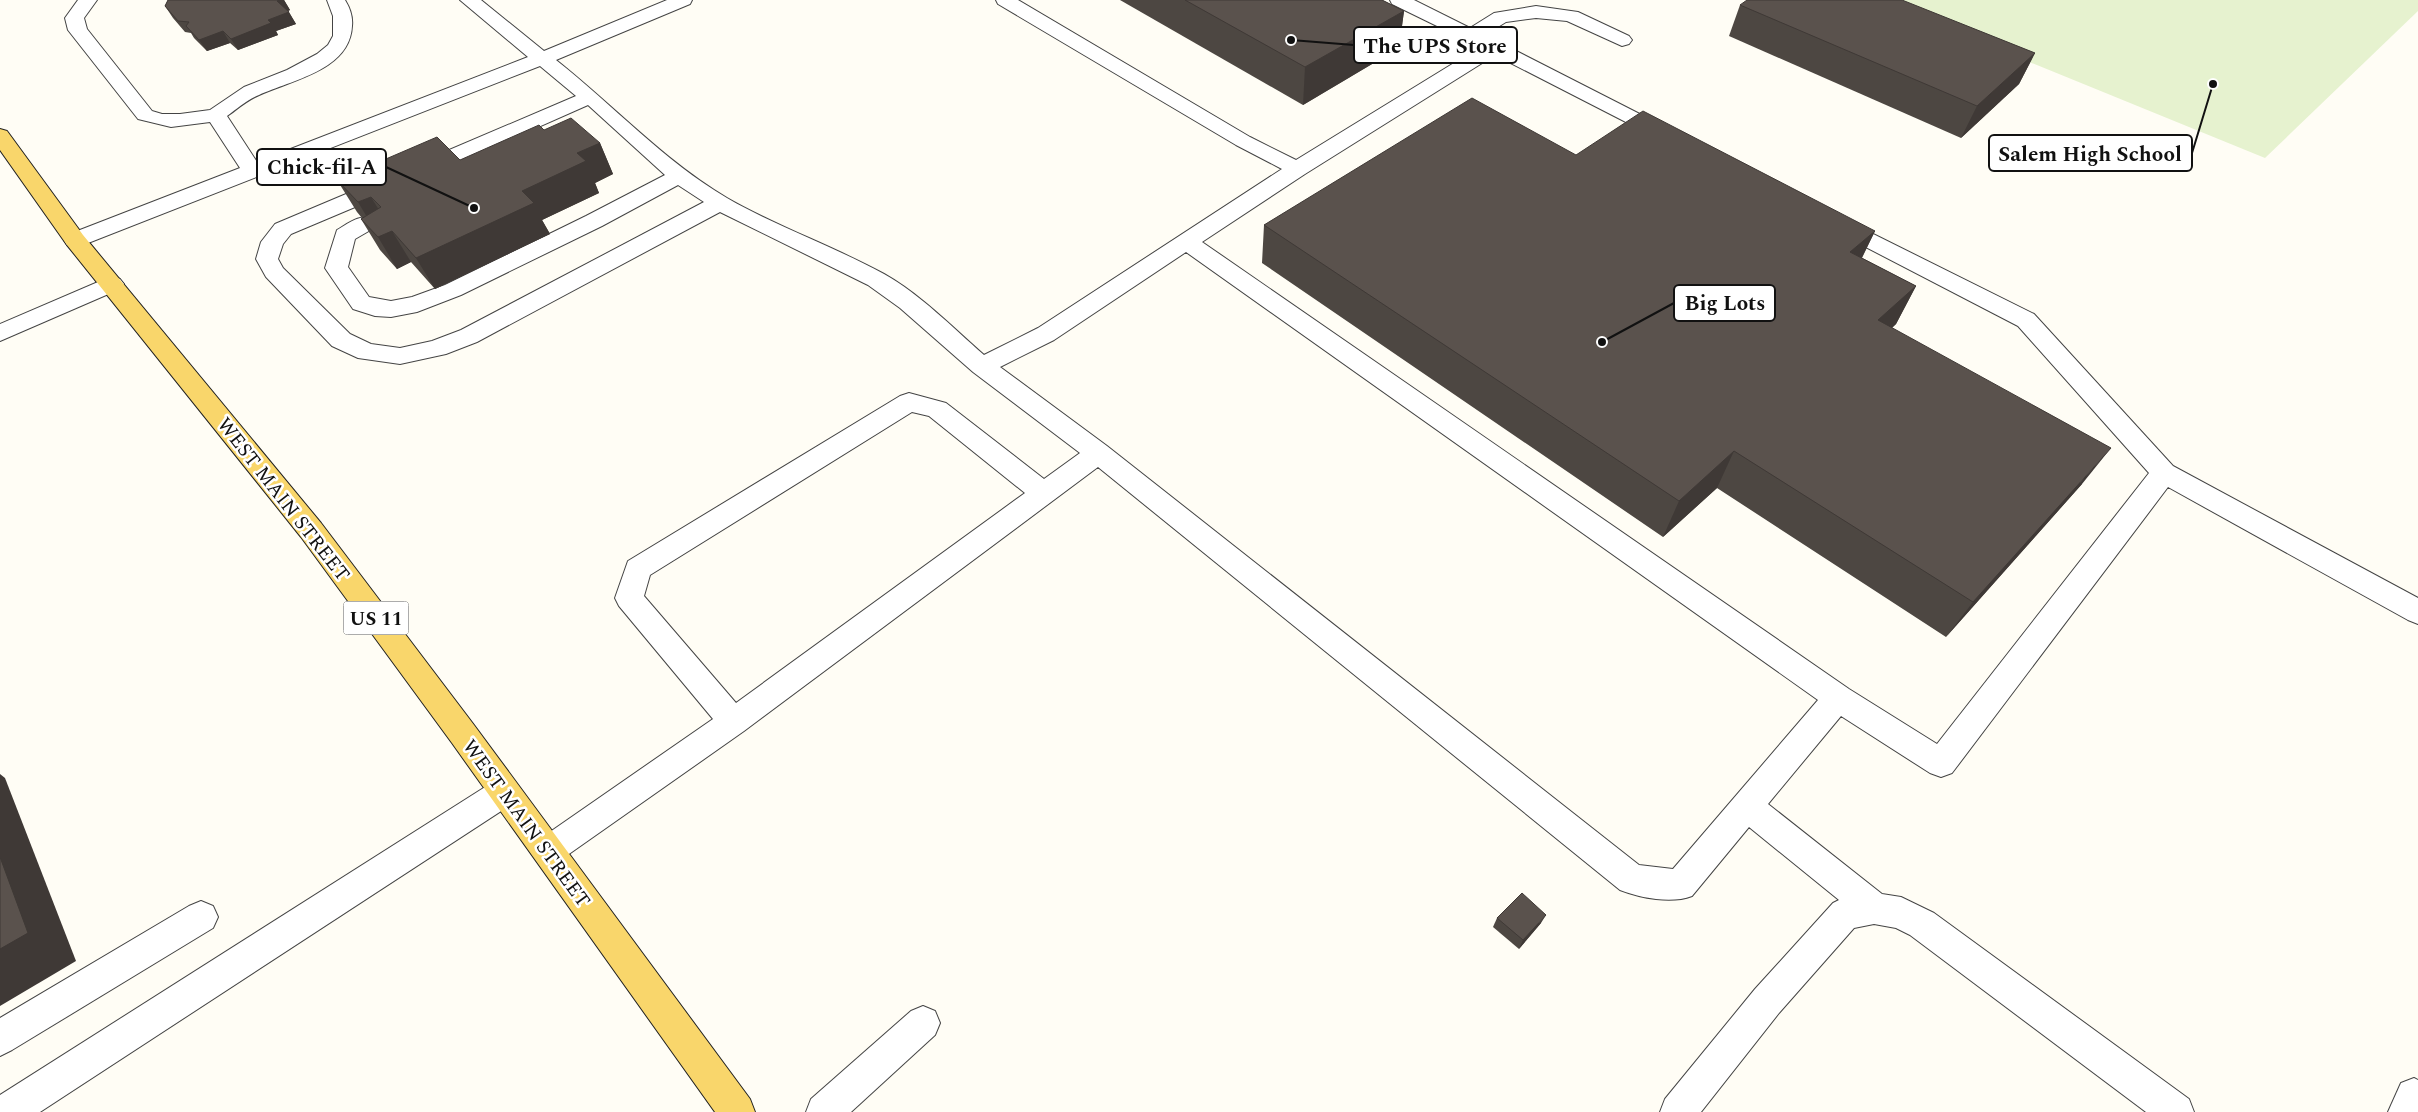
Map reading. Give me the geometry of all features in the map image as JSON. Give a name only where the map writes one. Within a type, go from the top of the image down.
[{"type":"main road","name":"WEST MAIN STREET","points":[[0,135],[75,240],[311,530],[548,851],[737,1112]]},
{"type":"lane","points":[[88,0],[74,18],[78,30],[146,115],[153,119],[171,122],[216,115],[250,92],[312,66],[327,56],[340,42],[344,28],[342,12],[336,0]]},
{"type":"lane","points":[[470,0],[590,97],[679,176],[720,203],[876,280],[908,302],[982,366],[1098,454],[1632,879],[1680,886],[1838,698]]},
{"type":"lane","points":[[75,240],[541,59],[682,0]]},
{"type":"lane","points":[[1005,0],[1244,141],[1297,170]]},
{"type":"lane","points":[[1399,0],[1681,143]]},
{"type":"lane","points":[[1470,36],[1501,17],[1536,12],[1571,16],[1622,40]]},
{"type":"lane","points":[[982,366],[1046,334],[1297,170],[1494,47]]},
{"type":"lane","points":[[590,97],[283,229],[272,242],[267,259],[274,272],[341,340],[367,352],[400,356],[437,348],[469,336],[720,203]]},
{"type":"lane","points":[[216,115],[252,170]]},
{"type":"lane","points":[[498,160],[511,132]]},
{"type":"lane","points":[[366,223],[345,235],[336,268],[362,302],[376,308],[391,309],[417,304],[453,290],[594,221],[679,176]]},
{"type":"lane","points":[[1814,211],[2026,320],[2164,473],[2418,612]]},
{"type":"lane","points":[[1187,242],[1838,698],[1941,763],[2164,473]]},
{"type":"lane","points":[[0,333],[112,284]]},
{"type":"lane","points":[[732,722],[629,598],[638,569],[909,402],[937,409],[1043,493]]},
{"type":"lane","points":[[548,851],[732,722],[1098,454]]},
{"type":"lane","points":[[7,1112],[504,792]]},
{"type":"lane","points":[[1746,806],[1874,908]]},
{"type":"lane","points":[[1678,1112],[1767,1001],[1845,914],[1874,908],[1901,913],[1922,924],[2176,1112]]},
{"type":"lane","points":[[0,1038],[201,917]]},
{"type":"lane","points":[[824,1112],[923,1022]]},
{"type":"green space","points":[[1877,0],[2418,0],[2418,11],[2265,158]]},
{"type":"building","points":[[168,0],[280,0],[277,1],[289,12],[268,20],[271,23],[231,39],[223,31],[199,40],[186,26],[189,22],[178,21],[165,6]]},
{"type":"building","points":[[1185,0],[1382,0],[1404,11],[1305,67]]},
{"type":"building","points":[[1747,0],[1902,0],[2035,53],[1977,106],[1740,5]]},
{"type":"building","points":[[1472,98],[1576,155],[1643,111],[1875,231],[1850,252],[1916,286],[1878,320],[2111,448],[1973,602],[1734,451],[1679,501],[1264,225]]},
{"type":"building","points":[[571,118],[600,143],[577,153],[586,161],[522,191],[534,203],[416,258],[392,231],[378,237],[361,219],[381,207],[371,197],[358,202],[337,180],[437,137],[460,160],[539,125],[544,130]]},
{"type":"building","points":[[0,857],[28,933],[0,949]]},
{"type":"building","points":[[1522,893],[1546,915],[1523,940],[1497,918]]},
{"type":"place","name":"The UPS Store","points":[[1291,40]]},
{"type":"place","name":"Salem High School","points":[[2213,84]]},
{"type":"place","name":"Chick-fil-A","points":[[474,208]]},
{"type":"place","name":"Big Lots","points":[[1602,342]]}]
